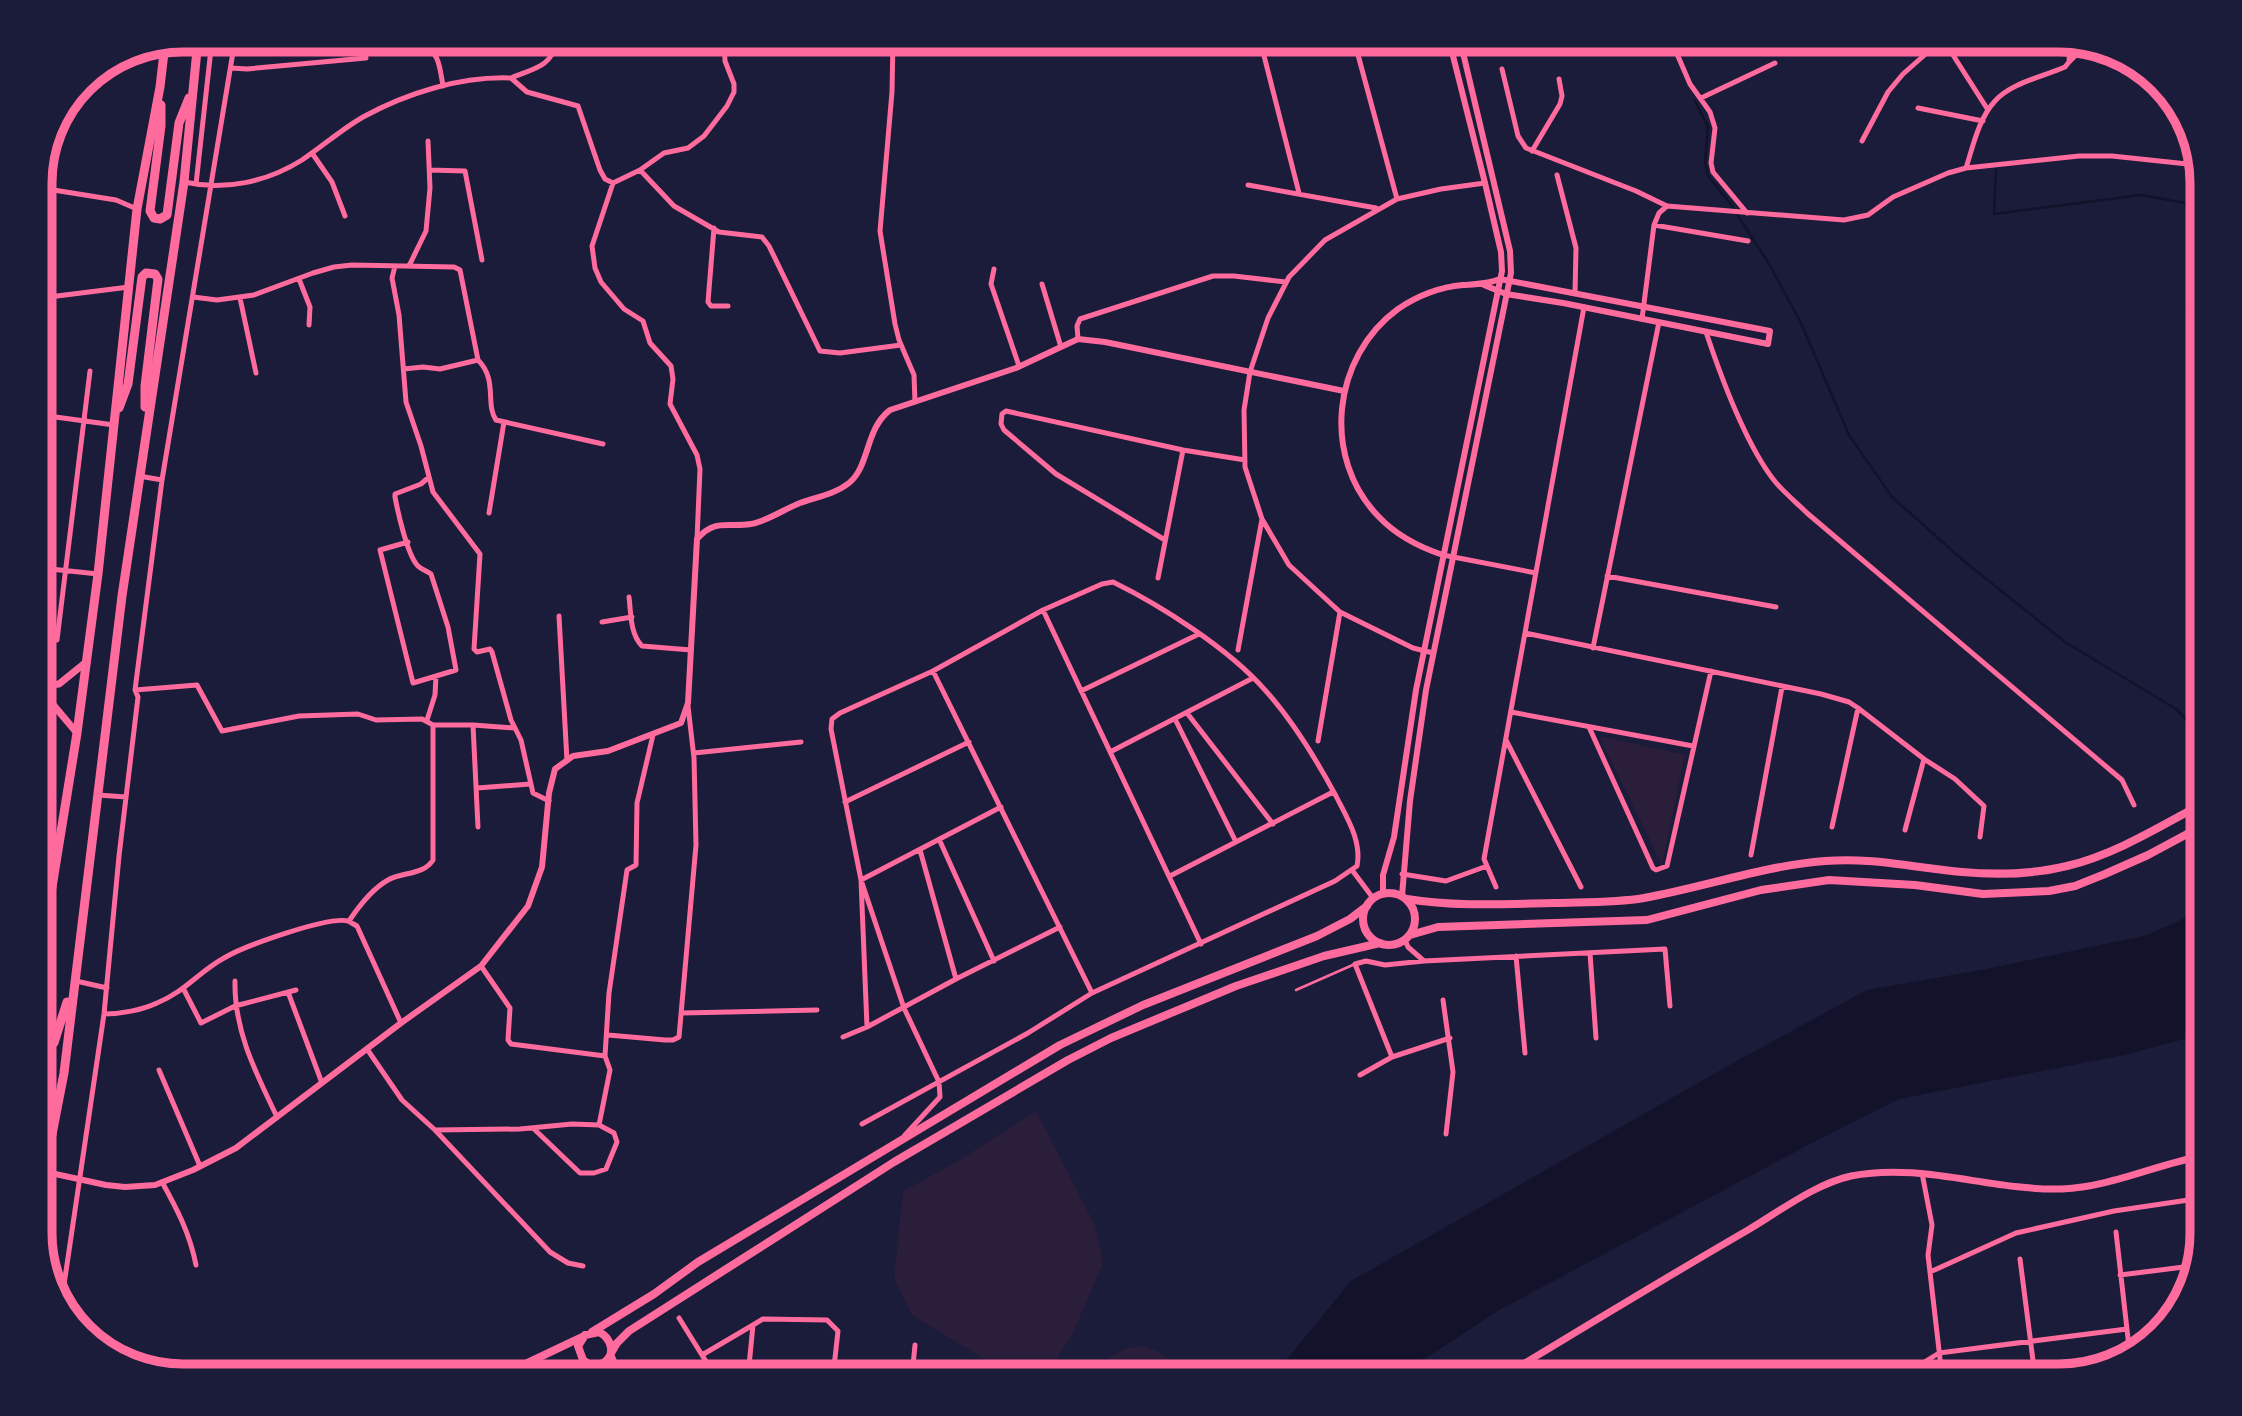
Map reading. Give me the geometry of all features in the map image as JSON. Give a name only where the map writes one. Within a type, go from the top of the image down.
[{"type":"highway","points":[[53,1134],[64,1073],[73,982],[145,431],[184,182],[197,52]]},
{"type":"highway","points":[[53,879],[77,733],[98,574],[137,209],[164,54]]},
{"type":"highway","points":[[160,87],[161,126],[150,211],[153,218],[160,219],[167,215],[179,123],[194,87]]},
{"type":"highway","points":[[114,422],[128,384],[142,277],[152,272],[158,279],[145,386],[145,431]]},
{"type":"highway","points":[[53,1043],[73,982]]},
{"type":"main road","points":[[53,685],[59,684],[85,663]]},
{"type":"main road","points":[[53,705],[77,733]]},
{"type":"main road","points":[[1380,943],[1367,932],[1364,914],[1373,898],[1382,894],[1392,893],[1436,904],[1618,901],[1679,890],[1755,870],[1826,860],[1888,862],[1963,872],[2047,870],[2101,855],[2189,811]]},
{"type":"main road","points":[[598,1364],[606,1362],[617,1343],[629,1331],[894,1162],[1068,1060],[1121,1034],[1236,986],[1324,957],[1380,943],[1393,945],[1407,938],[1448,927],[1647,920],[1761,890],[1829,880],[1915,885],[1983,894],[2049,891],[2075,886],[2105,874],[2189,833]]},
{"type":"main road","points":[[1404,898],[1411,904],[1415,917],[1407,938]]},
{"type":"main road","points":[[525,1364],[592,1332],[698,1262],[1060,1045],[1104,1022],[1317,936],[1340,925],[1367,906]]},
{"type":"main road","points":[[1523,1364],[1664,1278],[1830,1183],[1873,1172],[1922,1173],[2062,1189],[2092,1186],[2189,1160]]},
{"type":"main road","points":[[592,1332],[599,1332],[609,1340],[611,1353]]},
{"type":"main road","points":[[582,1337],[578,1346],[580,1356],[589,1364]]},
{"type":"street","points":[[196,184],[211,52]]},
{"type":"street","points":[[64,1286],[104,1014],[138,697],[135,690],[162,480],[234,52]]},
{"type":"street","points":[[433,52],[438,58],[443,86]]},
{"type":"street","points":[[184,182],[211,185],[245,184],[299,162],[360,119],[386,105],[443,86],[496,77],[512,78],[548,62],[555,52]]},
{"type":"street","points":[[608,1035],[673,1040],[679,1037],[696,845],[694,753],[688,703],[700,469],[697,455],[670,404],[673,379],[671,366],[650,343],[643,321],[624,309],[601,282],[595,268],[592,246],[613,183],[640,170],[664,153],[688,148],[704,136],[727,106],[734,92],[734,83],[725,61],[725,52]]},
{"type":"street","points":[[893,52],[880,231],[889,294],[901,345],[914,375],[915,402]]},
{"type":"street","points":[[1263,52],[1299,193]]},
{"type":"street","points":[[1357,52],[1396,199]]},
{"type":"street","points":[[1382,894],[1383,875],[1392,846],[1416,690],[1500,279],[1501,252],[1452,52]]},
{"type":"street","points":[[1404,898],[1402,874],[1409,802],[1433,653],[1510,281],[1510,251],[1463,52]]},
{"type":"street","points":[[1676,52],[1690,84],[1710,112],[1715,128],[1713,172],[1744,213]]},
{"type":"street","points":[[1862,141],[1888,92],[1903,74],[1928,52]]},
{"type":"street","points":[[1951,52],[1988,110]]},
{"type":"street","points":[[2069,53],[2069,62]]},
{"type":"street","points":[[1966,168],[1988,110],[2000,96],[2019,85],[2065,67],[2077,54]]},
{"type":"street","points":[[231,68],[247,69],[366,58]]},
{"type":"street","points":[[1701,98],[1775,63]]},
{"type":"street","points":[[1502,69],[1520,142],[1532,150],[1667,206],[1844,220],[1868,215],[1893,197],[1966,168],[2079,156],[2112,156],[2188,164]]},
{"type":"street","points":[[512,78],[527,92],[578,106],[600,170],[605,179],[613,183]]},
{"type":"street","points":[[1532,150],[1560,104],[1562,96],[1559,79]]},
{"type":"street","points":[[1917,108],[1983,121]]},
{"type":"street","points":[[409,266],[426,231],[430,170],[428,141]]},
{"type":"street","points":[[312,153],[332,182],[345,216]]},
{"type":"street","points":[[430,170],[465,171],[482,260]]},
{"type":"street","points":[[640,170],[674,206],[719,232],[762,237],[769,246],[820,351],[840,353],[901,345]]},
{"type":"street","points":[[1557,175],[1576,248],[1575,293]]},
{"type":"street","points":[[1433,653],[1413,648],[1340,612],[1289,565],[1262,519],[1245,467],[1244,410],[1250,372],[1268,318],[1286,282],[1325,240],[1396,199],[1485,183]]},
{"type":"street","points":[[1248,185],[1378,209]]},
{"type":"street","points":[[53,190],[116,200],[137,209]]},
{"type":"street","points":[[1642,319],[1654,225],[1658,213],[1667,206]]},
{"type":"street","points":[[1654,225],[1748,241]]},
{"type":"street","points":[[714,228],[708,302],[711,306],[728,306]]},
{"type":"street","points":[[193,298],[240,298],[278,288],[334,267],[352,265],[440,265],[460,270],[478,360],[485,367],[489,378],[492,415],[496,420],[603,444]]},
{"type":"street","points":[[395,266],[393,288],[400,315],[406,402],[433,492],[480,554],[474,649],[477,652],[490,649],[521,740],[530,783],[536,797],[549,801]]},
{"type":"street","points":[[995,269],[991,284],[1019,366]]},
{"type":"street","points":[[1078,339],[1077,326],[1080,319],[1213,276],[1234,275],[1286,282]]},
{"type":"street","points":[[299,279],[310,307],[309,325]]},
{"type":"street","points":[[1484,285],[1506,294],[1768,344],[1770,331],[1500,279],[1484,285],[1443,289],[1420,297],[1379,326],[1352,367],[1344,391],[1340,418],[1342,445],[1349,471],[1362,495],[1378,517],[1399,535],[1420,547],[1443,555],[1536,573]]},
{"type":"street","points":[[1042,284],[1061,347]]},
{"type":"street","points":[[53,296],[129,287]]},
{"type":"street","points":[[240,298],[256,373]]},
{"type":"street","points":[[1496,887],[1484,859],[1584,307]]},
{"type":"street","points":[[1593,648],[1659,322]]},
{"type":"street","points":[[1706,332],[1716,363],[1753,448],[1773,480],[1807,513],[2122,780],[2134,805]]},
{"type":"street","points":[[697,539],[705,530],[716,525],[752,524],[800,503],[835,492],[851,482],[859,472],[878,418],[890,410],[1019,366],[1078,339],[1105,342],[1344,391]]},
{"type":"street","points":[[404,369],[440,369],[478,360]]},
{"type":"street","points":[[57,640],[90,371]]},
{"type":"street","points":[[1165,540],[1056,474],[1004,430],[1001,420],[1006,411],[1183,450],[1245,460]]},
{"type":"street","points":[[53,416],[114,422]]},
{"type":"street","points":[[489,513],[504,422]]},
{"type":"street","points":[[1158,578],[1183,450]]},
{"type":"street","points":[[139,476],[162,480]]},
{"type":"street","points":[[408,541],[380,550],[413,683],[456,670],[448,627],[431,574],[417,565],[395,494],[429,478]]},
{"type":"street","points":[[1238,650],[1262,519]]},
{"type":"street","points":[[53,569],[98,574]]},
{"type":"street","points":[[1607,576],[1776,607]]},
{"type":"street","points":[[862,1124],[939,1082],[1028,1033],[1092,993],[1335,881],[1357,866],[1360,853],[1351,825],[1334,792],[1297,731],[1254,678],[1199,634],[1113,582],[1102,584],[1044,610],[933,671],[832,719],[831,729],[861,880],[904,1008],[939,1082],[940,1097],[901,1139]]},
{"type":"street","points":[[629,597],[635,636],[642,646],[691,650]]},
{"type":"street","points":[[1044,610],[1201,944]]},
{"type":"street","points":[[1318,741],[1340,612]]},
{"type":"street","points":[[559,616],[567,761]]},
{"type":"street","points":[[602,622],[632,617]]},
{"type":"street","points":[[1525,633],[1849,702],[1955,779],[1984,806],[1980,837]]},
{"type":"street","points":[[1081,691],[1199,634]]},
{"type":"street","points":[[933,671],[1092,993]]},
{"type":"street","points":[[1589,727],[1653,869],[1659,870],[1667,866],[1710,671]]},
{"type":"street","points":[[349,921],[362,902],[387,880],[426,868],[433,860],[430,722],[436,676]]},
{"type":"street","points":[[1111,751],[1254,678]]},
{"type":"street","points":[[135,690],[197,685],[222,732],[299,716],[358,714],[376,720],[515,728]]},
{"type":"street","points":[[1751,855],[1782,687]]},
{"type":"street","points":[[53,1174],[80,1181],[125,1187],[162,1182],[236,1148],[481,966],[528,906],[542,867],[555,769],[573,756],[608,751],[681,723],[688,703]]},
{"type":"street","points":[[1832,827],[1858,708]]},
{"type":"street","points":[[1511,712],[1693,746]]},
{"type":"street","points":[[1187,713],[1273,824]]},
{"type":"street","points":[[1175,719],[1236,842]]},
{"type":"street","points":[[473,725],[478,827]]},
{"type":"street","points":[[599,1125],[610,1070],[605,1056],[609,993],[627,870],[636,865],[637,803],[653,735]]},
{"type":"street","points":[[1506,740],[1581,887]]},
{"type":"street","points":[[694,753],[801,742]]},
{"type":"street","points":[[845,802],[969,742]]},
{"type":"street","points":[[1905,830],[1924,759]]},
{"type":"street","points":[[477,788],[530,783]]},
{"type":"street","points":[[1170,876],[1334,792]]},
{"type":"street","points":[[97,795],[126,797]]},
{"type":"street","points":[[861,880],[1001,807]]},
{"type":"street","points":[[939,839],[994,961]]},
{"type":"street","points":[[920,850],[956,979]]},
{"type":"street","points":[[1402,874],[1446,881],[1487,866]]},
{"type":"street","points":[[1352,870],[1373,898]]},
{"type":"street","points":[[861,880],[867,1027]]},
{"type":"street","points":[[104,1014],[156,1004],[225,957],[254,943],[333,921],[349,921],[358,926],[401,1023]]},
{"type":"street","points":[[843,1037],[1060,927]]},
{"type":"street","points":[[1407,938],[1413,952],[1423,961]]},
{"type":"street","points":[[1392,1058],[1355,964],[1366,961],[1385,965],[1665,950],[1670,1006]]},
{"type":"street","points":[[1590,953],[1596,1038]]},
{"type":"street","points":[[1516,956],[1525,1053]]},
{"type":"street","points":[[481,966],[510,1008],[508,1040],[511,1044],[605,1056]]},
{"type":"street","points":[[234,981],[235,1006],[245,1048],[277,1117]]},
{"type":"street","points":[[73,982],[107,988]]},
{"type":"street","points":[[183,988],[201,1023],[235,1006],[296,990]]},
{"type":"street","points":[[288,992],[322,1083]]},
{"type":"street","points":[[1443,1000],[1453,1072],[1446,1134]]},
{"type":"street","points":[[682,1013],[817,1010]]},
{"type":"street","points":[[1360,1075],[1392,1058],[1450,1038]]},
{"type":"street","points":[[367,1049],[402,1100],[435,1130],[550,1252],[568,1263],[583,1266]]},
{"type":"street","points":[[159,1070],[200,1166]]},
{"type":"street","points":[[435,1130],[533,1128],[558,1124],[599,1125],[614,1133],[617,1142],[606,1169],[594,1173],[580,1173],[533,1128]]},
{"type":"street","points":[[1922,1173],[1932,1225],[1928,1255],[1940,1364]]},
{"type":"street","points":[[162,1182],[192,1244],[196,1265]]},
{"type":"street","points":[[1930,1272],[2016,1233],[2114,1211],[2189,1200]]},
{"type":"street","points":[[2116,1232],[2128,1342]]},
{"type":"street","points":[[2021,1259],[2034,1364]]},
{"type":"street","points":[[2120,1275],[2185,1267]]},
{"type":"street","points":[[679,1318],[708,1364]]},
{"type":"street","points":[[702,1355],[763,1320],[827,1321],[838,1331],[834,1364]]},
{"type":"street","points":[[749,1364],[753,1325]]},
{"type":"street","points":[[1921,1364],[1939,1353],[2127,1329]]},
{"type":"street","points":[[913,1364],[915,1345]]},
{"type":"street","points":[[611,1353],[616,1364]]},
{"type":"lane","points":[[1296,990],[1355,964]]},
{"type":"shaded area","points":[[1599,736],[1685,755],[1662,865]]},
{"type":"shaded area","points":[[2189,916],[2189,1038],[2129,1054],[1899,1099],[1501,1309],[1417,1364],[1283,1364],[1351,1281],[1735,1062],[1867,990],[1987,969],[2148,935]]},
{"type":"shaded area","points":[[1036,1111],[1095,1225],[1103,1263],[1072,1335],[1054,1364],[992,1364],[912,1315],[894,1279],[903,1191],[955,1163]]},
{"type":"shaded area","points":[[1142,1346],[1154,1350],[1173,1364],[1105,1364],[1115,1354]]},
{"type":"waterway","points":[[1695,101],[1708,127],[1705,162],[1708,176],[1730,203],[1769,264],[1801,323],[1849,435],[1892,497],[1965,562],[2065,642],[2176,709],[2189,722]]},
{"type":"waterway","points":[[1996,169],[1994,214],[2141,195],[2189,204]]},
{"type":"waterway","points":[[2189,305],[2189,335]]}]
